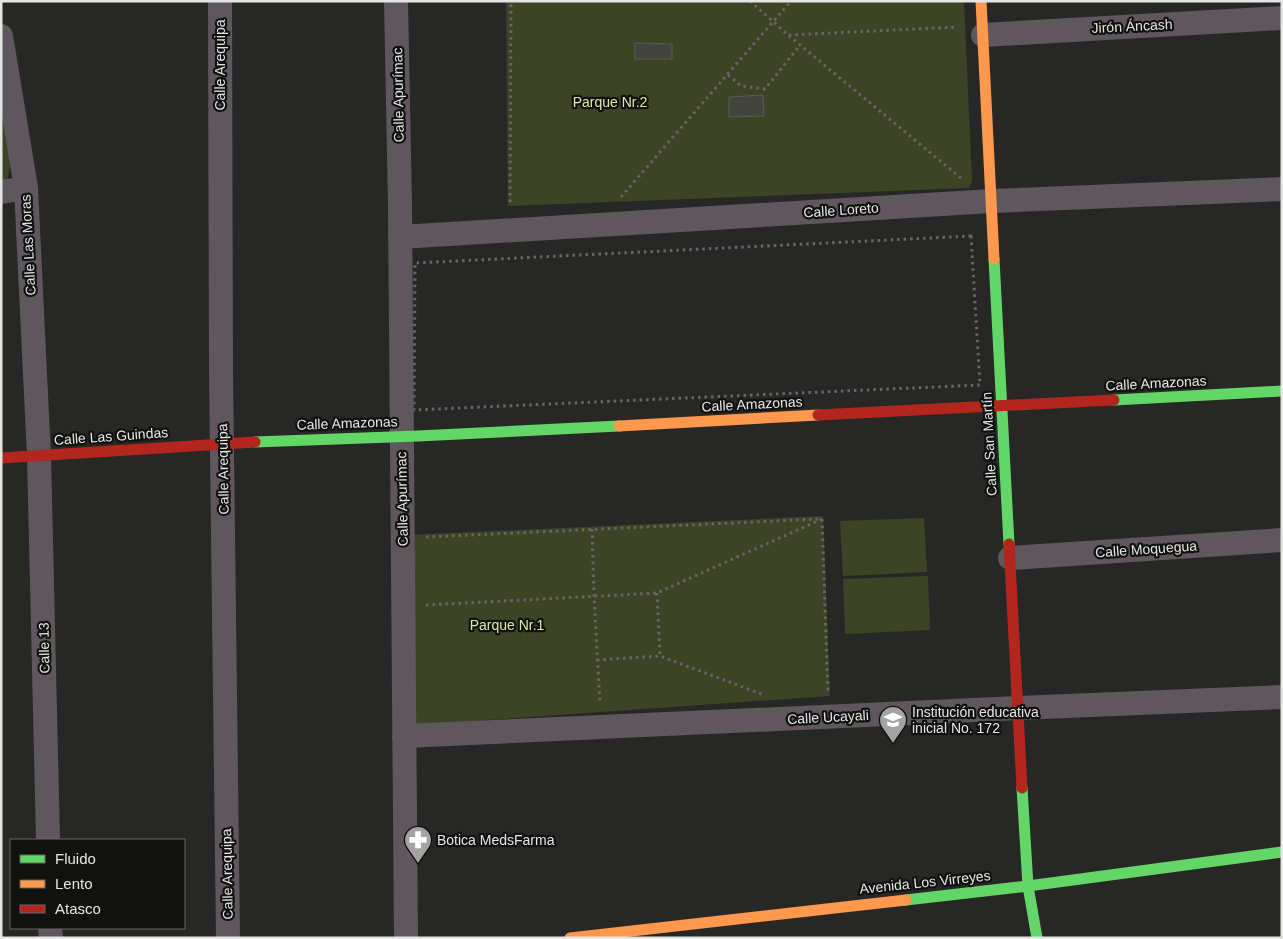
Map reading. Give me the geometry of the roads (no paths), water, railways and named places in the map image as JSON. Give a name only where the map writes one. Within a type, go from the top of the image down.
[{"type":"street","name":"Calle Arequipa","points":[[220,1],[221,361],[228,938]]},
{"type":"street","name":"Calle Apurímac","points":[[396,1],[406,938]]},
{"type":"street","name":"Calle San Martín","points":[[981,1],[1028,886],[1036,938]]},
{"type":"street","name":"Jirón Áncash","points":[[983,34],[1282,18]]},
{"type":"street","name":"Calle Las Moras","points":[[1,36],[26,188],[39,456]]},
{"type":"street","points":[[1,192],[26,188]]},
{"type":"street","name":"Calle Loreto","points":[[400,237],[992,201],[1282,189]]},
{"type":"street","name":"Calle Amazonas","points":[[223,443],[402,436],[1282,391]]},
{"type":"street","name":"Calle Las Guindas","points":[[1,458],[223,443]]},
{"type":"street","name":"Calle 13","points":[[39,456],[48,839]]},
{"type":"street","name":"Calle Moquegua","points":[[1010,558],[1282,540]]},
{"type":"street","name":"Calle Ucayali","points":[[404,736],[1282,698]]},
{"type":"street","name":"Avenida Los Virreyes","points":[[570,938],[1028,886],[1282,852]]},
{"type":"place","name":"Institución educativa inicial No. 172","points":[[893,744]]},
{"type":"place","name":"Botica MedsFarma","points":[[418,864]]},
{"type":"park label","name":"Parque Nr.2","points":[[610,102]]},
{"type":"park label","name":"Parque Nr.1","points":[[507,625]]}]
